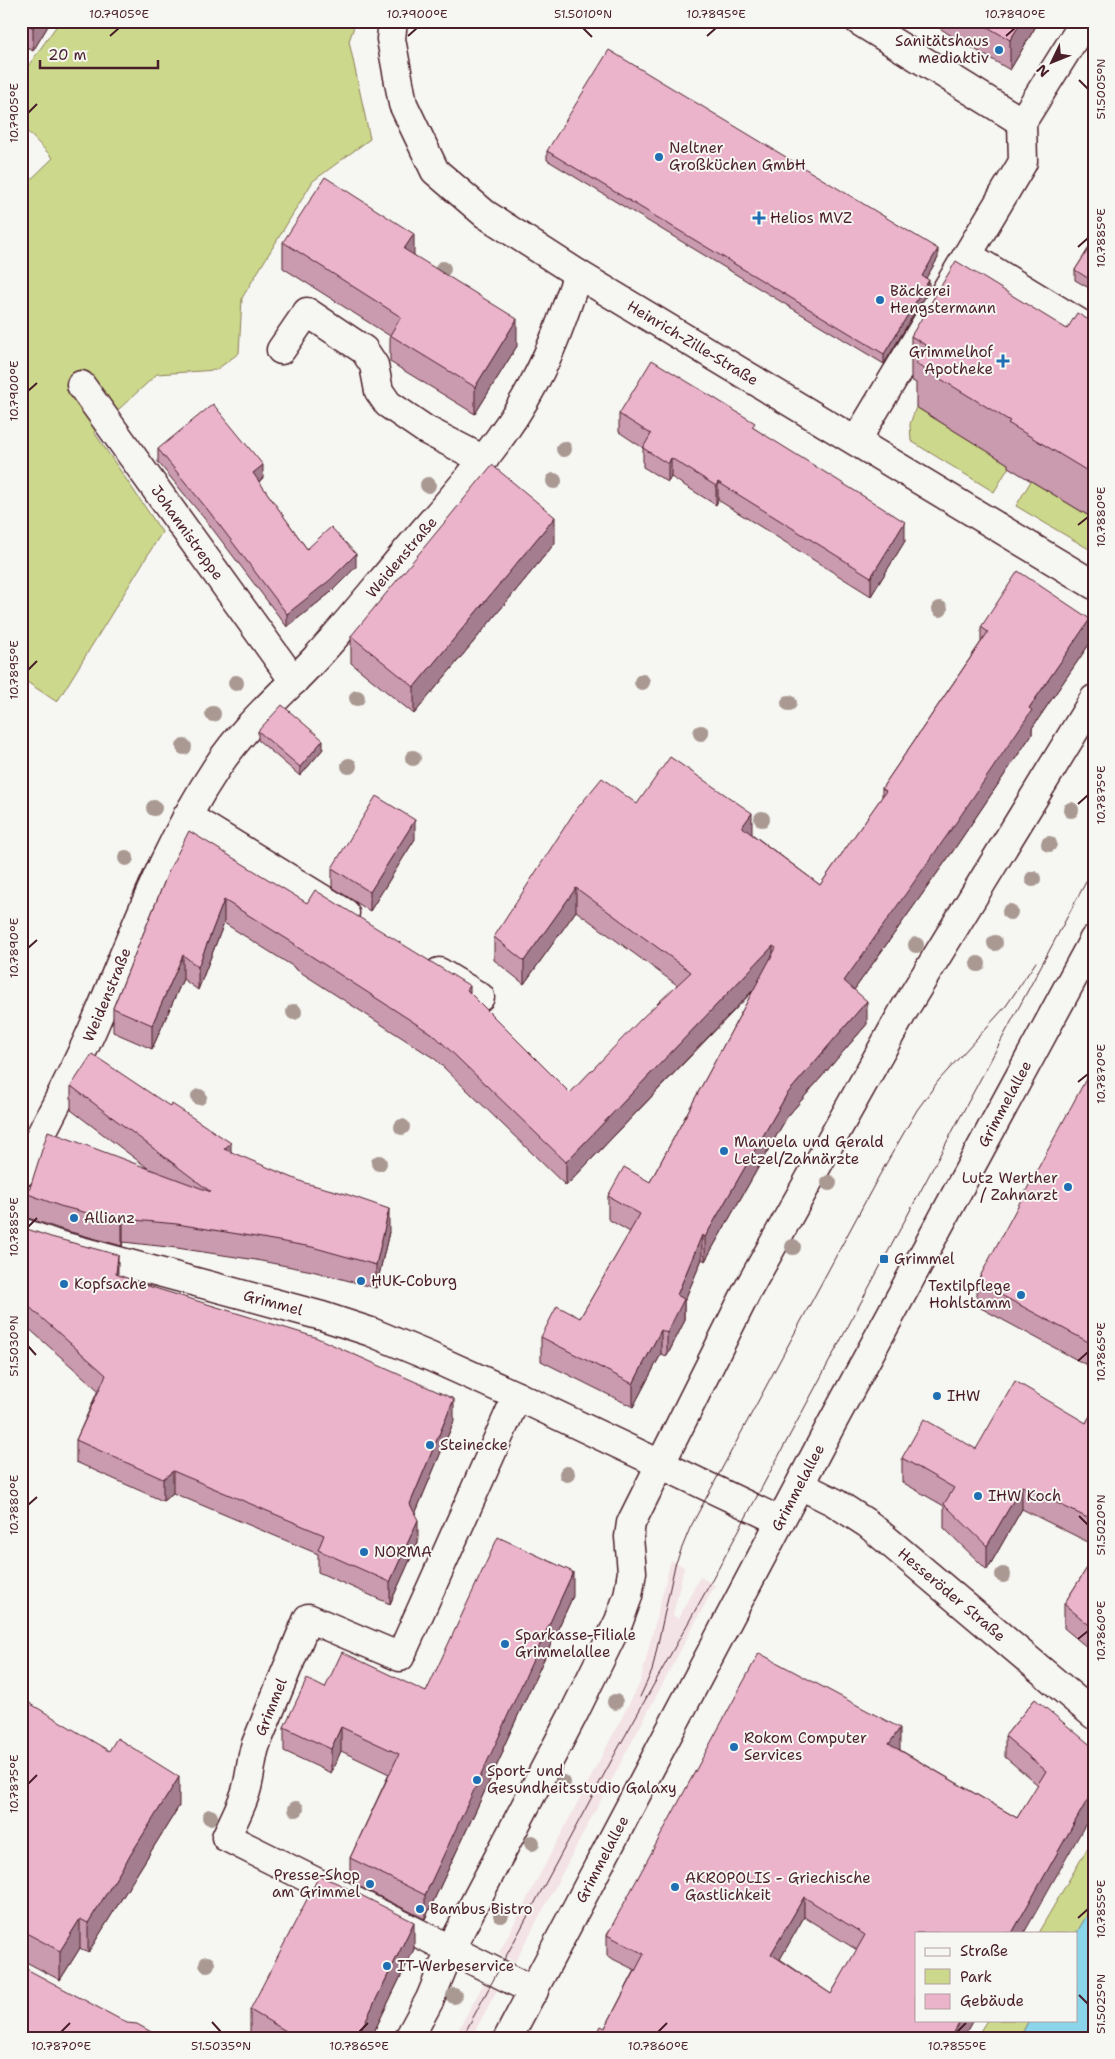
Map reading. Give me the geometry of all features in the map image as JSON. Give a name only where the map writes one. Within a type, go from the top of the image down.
[{"type":"street","name":"Heinrich-Zille-Straße","points":[[393,21],[392,39],[403,104],[435,171],[485,214],[578,274],[1094,585]]},
{"type":"street","points":[[859,21],[1022,122]]},
{"type":"street","points":[[856,441],[969,256],[1023,162],[1022,122],[1085,21]]},
{"type":"street","points":[[969,256],[1094,332]]},
{"type":"street","name":"Weidenstraße","points":[[21,1173],[81,1055],[158,873],[186,816],[230,749],[314,659],[484,460],[534,383],[553,344],[578,274]]},
{"type":"street","points":[[281,350],[307,312],[364,350],[374,365],[379,391],[388,404],[426,430],[484,460]]},
{"type":"street","name":"Johannistreppe","points":[[81,385],[294,680]]},
{"type":"street","points":[[409,2038],[430,1999],[450,1950],[574,1713],[618,1622],[628,1596],[632,1572],[629,1537],[631,1523],[746,1293],[904,1010],[1094,699]]},
{"type":"street","points":[[186,816],[362,924]]},
{"type":"street","name":"Grimmelallee","points":[[508,2038],[780,1521],[1094,939]]},
{"type":"street","points":[[421,961],[480,997]]},
{"type":"street","name":"Grimmel","points":[[21,1232],[54,1244],[322,1316],[363,1330],[431,1357],[517,1396],[780,1521]]},
{"type":"street","name":"Grimmel","points":[[517,1396],[400,1657],[308,1618],[250,1759],[250,1775],[244,1797],[226,1837],[534,1991]]},
{"type":"street","name":"Hesseröder Straße","points":[[800,1485],[834,1502],[868,1524],[1094,1715]]},
{"type":"shaded area","points":[[671,1560],[684,1567],[673,1615],[678,1619],[700,1577],[715,1585],[515,1962],[499,1953],[640,1683]]},
{"type":"shaded area","points":[[484,1983],[497,1990],[471,2038],[454,2038]]},
{"type":"green space","points":[[60,21],[356,21],[349,41],[370,139],[313,181],[242,298],[239,353],[216,370],[157,374],[94,432],[162,532],[57,702],[21,678],[21,189],[53,158],[21,125],[21,76]]},
{"type":"green space","points":[[916,407],[1010,465],[994,492],[911,441],[910,424]]},
{"type":"green space","points":[[1031,481],[1094,519],[1094,552],[1016,506]]},
{"type":"green space","points":[[1094,1837],[1094,1903],[1077,1932],[1039,1932]]},
{"type":"green space","points":[[986,2022],[1028,2022],[1020,2038],[976,2038]]},
{"type":"water","points":[[1094,1903],[1094,2020],[1083,2038],[1020,2038],[1028,2022],[1078,2022],[1077,1932]]},
{"type":"building","points":[[22,21],[37,21],[33,28]]},
{"type":"building","points":[[977,21],[1022,21],[1010,40]]},
{"type":"building","points":[[609,50],[938,249],[922,276],[929,280],[884,354],[547,151]]},
{"type":"building","points":[[325,177],[414,234],[404,249],[517,319],[475,387],[390,335],[401,317],[283,242]]},
{"type":"building","points":[[1094,240],[1094,282],[1075,270]]},
{"type":"building","points":[[956,261],[1067,329],[1077,313],[1094,323],[1094,475],[916,364],[927,346],[911,336]]},
{"type":"building","points":[[652,360],[755,423],[752,427],[905,522],[871,577],[718,482],[716,486],[671,458],[668,464],[643,448],[651,434],[619,414]]},
{"type":"building","points":[[213,404],[263,465],[253,473],[307,549],[331,527],[356,554],[330,580],[287,614],[208,510],[158,449]]},
{"type":"building","points":[[492,465],[555,517],[414,687],[351,636]]},
{"type":"building","points":[[1018,571],[1090,619],[1029,708],[1032,710],[953,827],[844,981],[867,1001],[787,1094],[705,1237],[702,1235],[677,1295],[684,1299],[667,1333],[661,1330],[633,1384],[541,1337],[557,1306],[580,1318],[640,1214],[608,1196],[624,1167],[650,1182],[776,948],[773,946],[566,1162],[435,1036],[224,900],[198,967],[183,955],[152,1025],[113,1008],[170,868],[189,831],[307,903],[315,890],[470,986],[467,990],[570,1093],[642,1018],[691,972],[576,888],[524,961],[494,937],[575,811],[602,778],[637,804],[670,757],[752,813],[742,827],[820,885],[886,791],[882,788],[988,632],[981,627]]},
{"type":"building","points":[[282,705],[323,740],[300,767],[258,731]]},
{"type":"building","points":[[376,796],[415,820],[370,892],[332,868]]},
{"type":"building","points":[[92,1054],[171,1107],[172,1104],[231,1143],[224,1149],[305,1183],[343,1193],[389,1209],[376,1265],[312,1247],[256,1237],[177,1224],[123,1219],[122,1222],[60,1206],[28,1194],[48,1131],[211,1192],[71,1086]]},
{"type":"building","points":[[1086,1079],[1094,1083],[1094,1345],[977,1282]]},
{"type":"building","points":[[21,1227],[118,1255],[116,1274],[145,1285],[315,1337],[454,1399],[410,1504],[418,1520],[390,1582],[318,1550],[324,1535],[173,1471],[163,1479],[76,1440],[106,1375],[26,1304],[21,1308]]},
{"type":"building","points":[[1015,1381],[1086,1423],[1094,1409],[1094,1521],[1022,1486],[987,1546],[944,1504],[954,1488],[902,1458],[924,1419],[976,1449]]},
{"type":"building","points":[[498,1537],[573,1572],[425,1895],[350,1858],[399,1754],[341,1727],[331,1749],[284,1727],[307,1679],[325,1688],[342,1652],[426,1692]]},
{"type":"building","points":[[1094,1557],[1094,1629],[1064,1604]]},
{"type":"building","points":[[759,1653],[900,1728],[889,1744],[1017,1818],[1046,1771],[1005,1736],[1035,1699],[1094,1748],[1094,1794],[1085,1804],[1013,1932],[915,1932],[915,2022],[960,2022],[951,2038],[595,2038],[601,2026],[605,2028],[644,1954],[607,1935]],"holes":[[[804,1897],[865,1935],[831,1994],[771,1954]]]},
{"type":"building","points":[[21,1698],[109,1751],[117,1738],[179,1777],[88,1923],[80,1919],[60,1951],[21,1932]]},
{"type":"building","points":[[319,1876],[337,1883],[414,1922],[357,2038],[298,2038],[250,2010]]},
{"type":"building","points":[[21,1966],[127,2023],[137,2024],[162,2038],[21,2038]]},
{"type":"tram line","points":[[462,2038],[615,1754],[716,1573],[1094,867]]},
{"type":"tram line","points":[[640,1697],[652,1671],[675,1565],[690,1528],[879,1176],[917,1110],[939,1080],[1006,1006],[1036,962]]},
{"type":"place","name":"Sanitätshaus mediaktiv","points":[[999,50]]},
{"type":"place","name":"Neltner Großküchen GmbH","points":[[659,157]]},
{"type":"place","name":"Helios MVZ","points":[[759,218]]},
{"type":"place","name":"Bäckerei Hengstermann","points":[[880,300]]},
{"type":"place","name":"Grimmelhof Apotheke","points":[[1003,361]]},
{"type":"place","name":"Manuela und Gerald Letzel/Zahnärzte","points":[[724,1151]]},
{"type":"place","name":"Lutz Werther / Zahnarzt","points":[[1068,1187]]},
{"type":"place","name":"Allianz","points":[[74,1218]]},
{"type":"place","name":"Grimmel","points":[[884,1259]]},
{"type":"place","name":"HUK-Coburg","points":[[361,1281]]},
{"type":"place","name":"Kopfsache","points":[[64,1284]]},
{"type":"place","name":"Textilpflege Hohlstamm","points":[[1021,1295]]},
{"type":"place","name":"IHW","points":[[937,1396]]},
{"type":"place","name":"Steinecke","points":[[430,1445]]},
{"type":"place","name":"IHW Koch","points":[[978,1496]]},
{"type":"place","name":"NORMA","points":[[364,1552]]},
{"type":"place","name":"Sparkasse-Filiale Grimmelallee","points":[[505,1644]]},
{"type":"place","name":"Rokom Computer Services","points":[[734,1747]]},
{"type":"place","name":"Sport- und Gesundheitsstudio Galaxy","points":[[477,1780]]},
{"type":"place","name":"Presse-Shop am Grimmel","points":[[370,1884]]},
{"type":"place","name":"AKROPOLIS - Griechische Gastlichkeit","points":[[675,1887]]},
{"type":"place","name":"Bambus Bistro","points":[[420,1909]]},
{"type":"place","name":"IT-Werbeservice","points":[[387,1966]]}]
